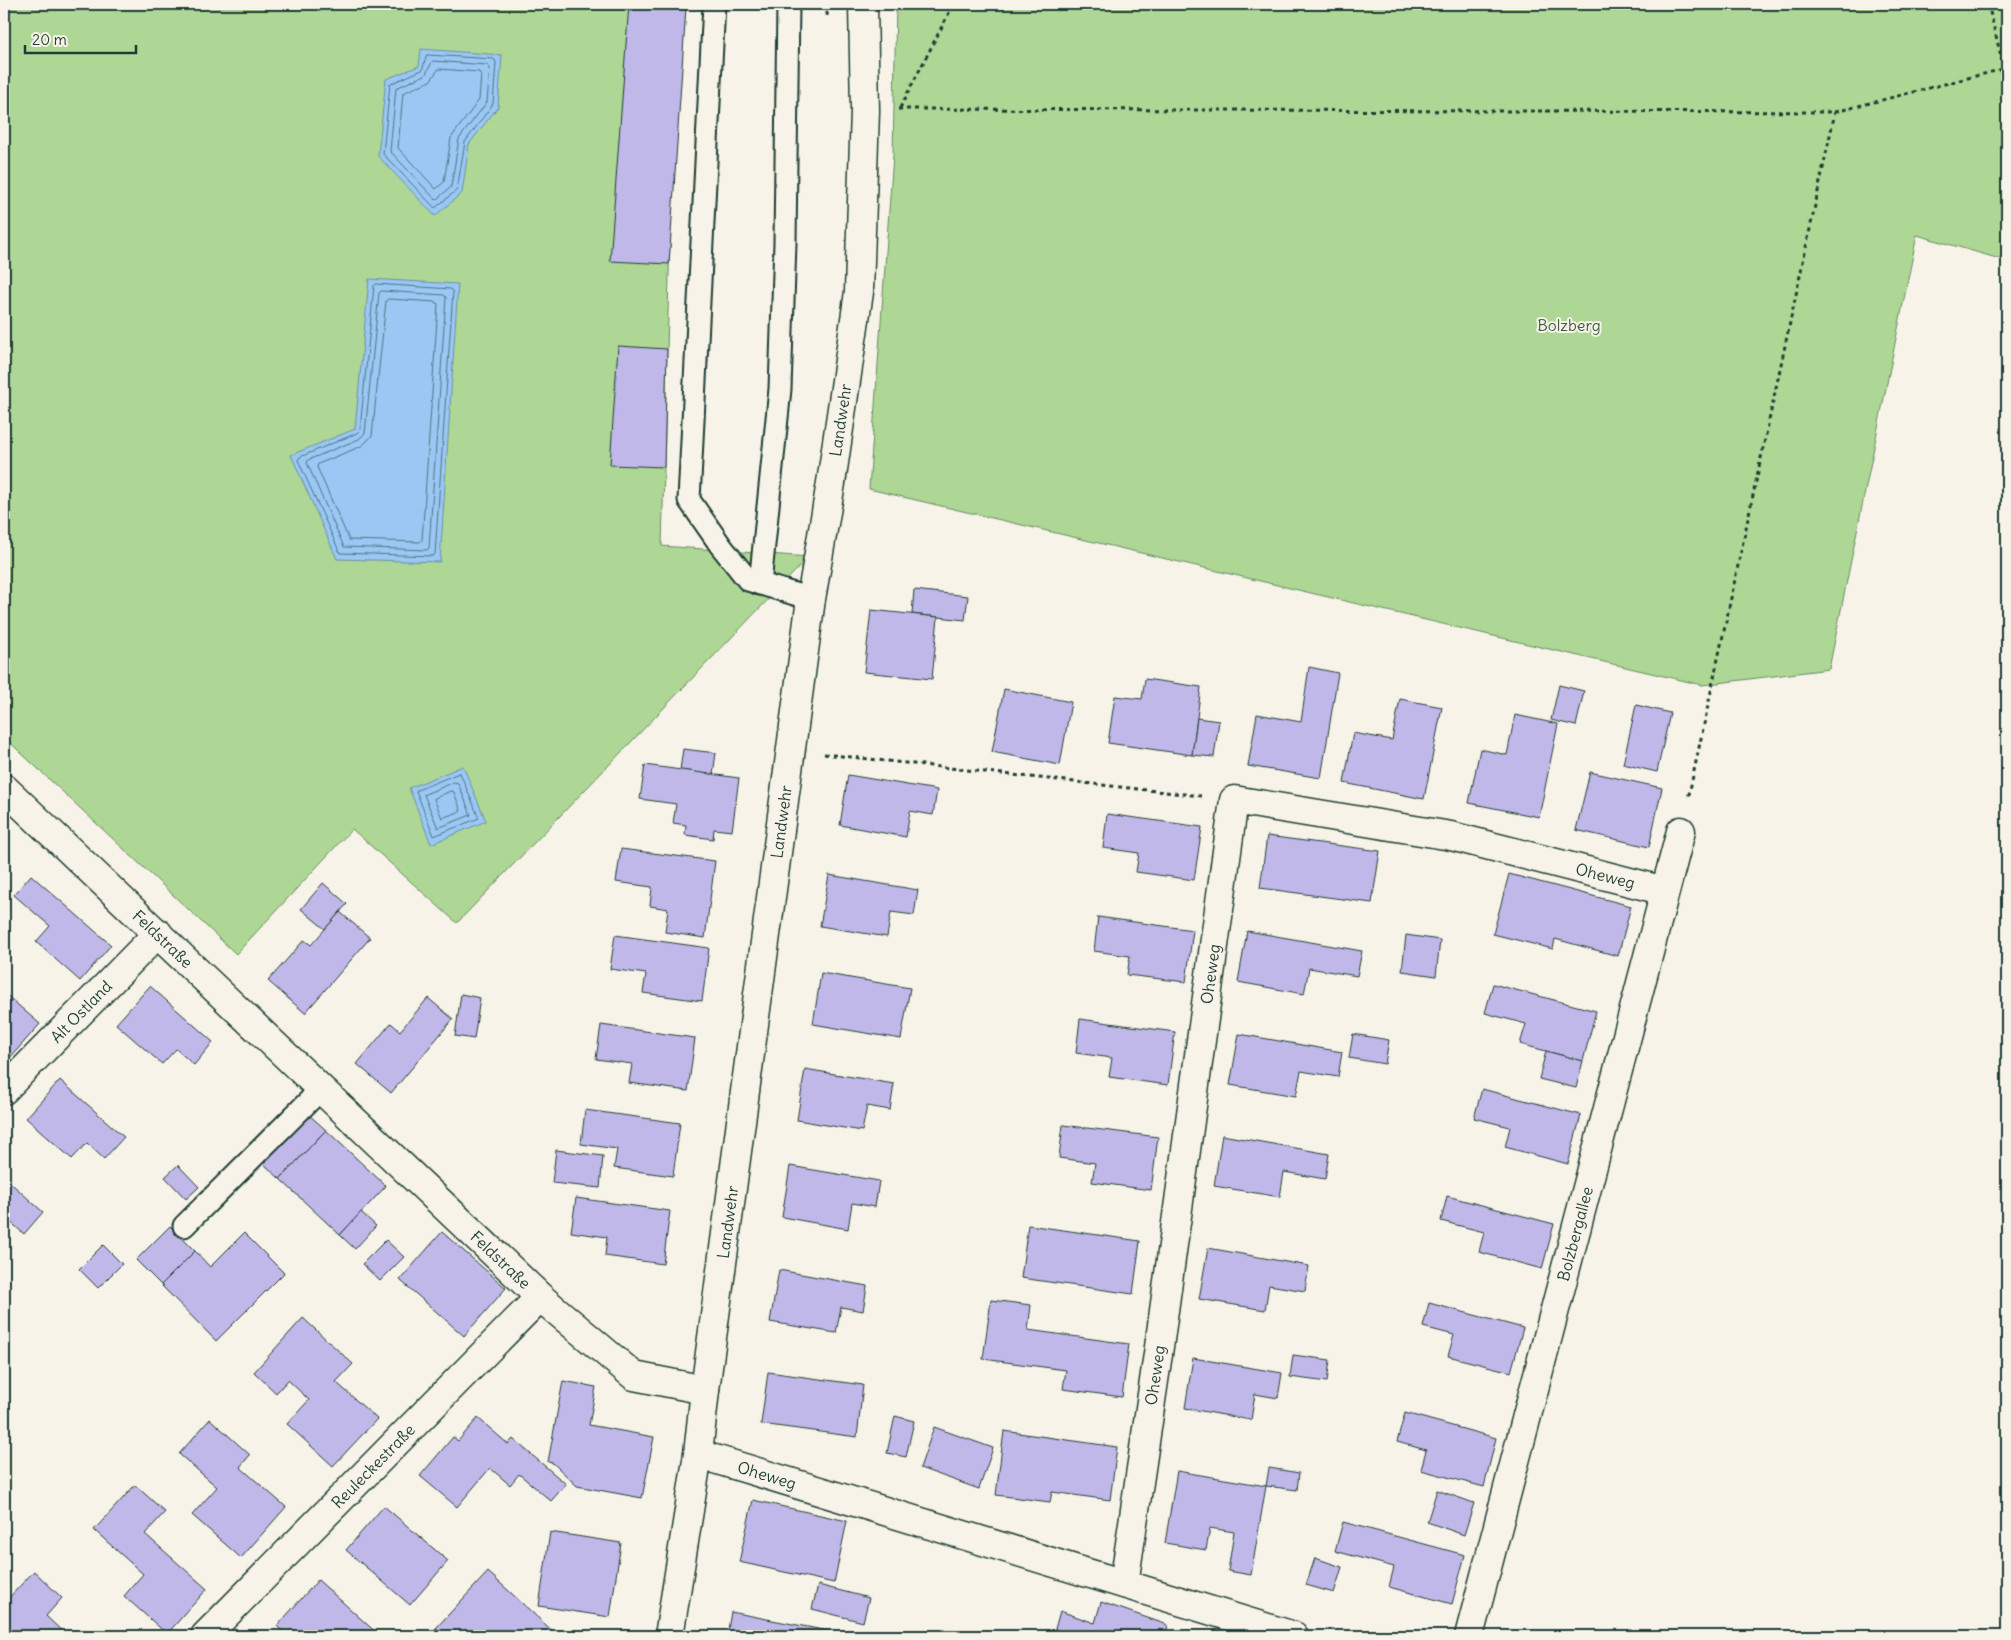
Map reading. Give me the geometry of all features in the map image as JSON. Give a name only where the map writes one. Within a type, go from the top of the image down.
[{"type":"street","name":"Landwehr","points":[[669,1636],[698,1454],[810,600],[859,292],[865,111],[863,4]]},
{"type":"street","name":"Feldstraße","points":[[4,788],[540,1297],[634,1376],[705,1390]]},
{"type":"street","name":"Oheweg","points":[[1124,1584],[1234,800],[1451,836],[1665,891]]},
{"type":"street","name":"Bolzbergallee","points":[[1469,1636],[1681,831]]},
{"type":"street","name":"Alt Ostland","points":[[4,1090],[158,933]]},
{"type":"street","name":"Reuleckestraße","points":[[206,1636],[540,1297]]},
{"type":"street","name":"Oheweg","points":[[698,1454],[1294,1636]]},
{"type":"lane","points":[[714,4],[689,500],[721,546],[748,580],[810,600]]},
{"type":"lane","points":[[760,584],[780,389],[785,243],[788,4]]},
{"type":"lane","points":[[184,1226],[321,1089]]},
{"type":"path","points":[[899,109],[953,6],[975,4]]},
{"type":"path","points":[[865,111],[899,109],[1836,112],[2006,68],[1988,4]]},
{"type":"path","points":[[1681,831],[1836,112]]},
{"type":"path","points":[[791,751],[1234,800]]},
{"type":"green space","points":[[4,4],[676,4],[662,546],[809,557],[457,923],[352,829],[236,954],[4,737]]},
{"type":"green space","name":"Bolzberg","points":[[896,4],[2007,4],[2007,261],[1917,235],[1829,669],[1702,685],[869,489],[893,155]]},
{"type":"water","points":[[421,49],[502,55],[498,107],[469,144],[462,193],[435,216],[378,156],[386,79],[419,66]]},
{"type":"water","points":[[369,279],[458,284],[440,562],[337,559],[291,455],[355,429]]},
{"type":"water","points":[[463,766],[486,821],[431,844],[409,788]]},
{"type":"building","points":[[629,4],[686,7],[669,264],[610,261]]},
{"type":"building","points":[[618,346],[667,349],[664,467],[610,465]]},
{"type":"building","points":[[914,590],[968,596],[965,620],[912,614]]},
{"type":"building","points":[[871,610],[938,617],[932,679],[864,672]]},
{"type":"building","points":[[1309,667],[1338,673],[1321,778],[1248,766],[1257,714],[1301,722]]},
{"type":"building","points":[[1145,679],[1201,687],[1192,755],[1108,743],[1115,696],[1142,699]]},
{"type":"building","points":[[1559,685],[1584,691],[1576,726],[1551,720]]},
{"type":"building","points":[[1004,689],[1071,702],[1060,765],[992,752]]},
{"type":"building","points":[[1400,699],[1442,707],[1424,799],[1344,783],[1353,733],[1392,740]]},
{"type":"building","points":[[1636,705],[1670,713],[1657,772],[1623,764]]},
{"type":"building","points":[[1515,715],[1558,724],[1539,817],[1469,803],[1480,749],[1507,755]]},
{"type":"building","points":[[1197,718],[1219,721],[1214,757],[1192,755]]},
{"type":"building","points":[[683,749],[716,753],[713,775],[680,770]]},
{"type":"building","points":[[645,765],[739,778],[732,831],[714,829],[713,839],[685,835],[686,825],[673,823],[676,804],[640,799]]},
{"type":"building","points":[[1590,772],[1662,788],[1649,847],[1576,830]]},
{"type":"building","points":[[848,775],[937,790],[933,815],[910,811],[906,837],[840,825]]},
{"type":"building","points":[[1107,814],[1202,827],[1194,880],[1136,872],[1139,853],[1103,848]]},
{"type":"building","points":[[1267,836],[1380,851],[1372,903],[1260,888]]},
{"type":"building","points":[[621,849],[715,861],[705,938],[665,932],[668,909],[650,906],[652,887],[616,882]]},
{"type":"building","points":[[1509,874],[1631,906],[1618,956],[1555,939],[1553,949],[1493,934]]},
{"type":"building","points":[[31,875],[111,945],[80,981],[36,942],[50,926],[14,895]]},
{"type":"building","points":[[829,875],[918,890],[914,915],[891,912],[887,937],[820,926]]},
{"type":"building","points":[[323,883],[347,904],[325,929],[301,909]]},
{"type":"building","points":[[340,912],[370,938],[305,1013],[268,981],[304,940],[311,945]]},
{"type":"building","points":[[1098,917],[1193,930],[1186,982],[1127,975],[1130,956],[1094,951]]},
{"type":"building","points":[[1247,931],[1362,951],[1357,976],[1309,968],[1304,994],[1238,982]]},
{"type":"building","points":[[615,935],[709,948],[702,1001],[643,993],[646,974],[610,969]]},
{"type":"building","points":[[1406,935],[1440,940],[1436,976],[1402,971]]},
{"type":"building","points":[[821,973],[910,988],[901,1039],[813,1024]]},
{"type":"building","points":[[1493,984],[1596,1011],[1583,1061],[1520,1044],[1526,1024],[1485,1013]]},
{"type":"building","points":[[150,986],[213,1042],[194,1065],[176,1049],[162,1064],[116,1024]]},
{"type":"building","points":[[4,993],[40,1024],[8,1060],[4,1056]]},
{"type":"building","points":[[461,994],[480,998],[474,1039],[455,1036]]},
{"type":"building","points":[[428,998],[453,1019],[391,1093],[357,1064],[391,1023],[400,1031]]},
{"type":"building","points":[[1080,1019],[1175,1032],[1168,1085],[1109,1077],[1112,1058],[1076,1053]]},
{"type":"building","points":[[601,1025],[695,1038],[688,1091],[629,1083],[632,1064],[596,1059]]},
{"type":"building","points":[[1239,1034],[1342,1052],[1338,1077],[1301,1071],[1296,1096],[1230,1085]]},
{"type":"building","points":[[1353,1034],[1389,1040],[1385,1064],[1349,1058]]},
{"type":"building","points":[[1546,1051],[1583,1061],[1576,1088],[1539,1079]]},
{"type":"building","points":[[805,1069],[894,1084],[890,1110],[867,1106],[862,1131],[797,1120]]},
{"type":"building","points":[[60,1080],[124,1137],[104,1159],[87,1143],[72,1159],[26,1118]]},
{"type":"building","points":[[1482,1089],[1581,1115],[1568,1164],[1505,1147],[1510,1127],[1474,1118]]},
{"type":"building","points":[[585,1110],[680,1123],[673,1176],[614,1168],[617,1149],[581,1144]]},
{"type":"building","points":[[308,1114],[326,1130],[280,1179],[263,1163]]},
{"type":"building","points":[[1063,1125],[1158,1137],[1151,1190],[1092,1182],[1095,1163],[1059,1158]]},
{"type":"building","points":[[326,1130],[386,1186],[340,1235],[280,1179]]},
{"type":"building","points":[[1222,1135],[1329,1154],[1325,1179],[1284,1172],[1280,1197],[1214,1186]]},
{"type":"building","points":[[556,1150],[603,1156],[600,1188],[552,1183]]},
{"type":"building","points":[[178,1165],[199,1187],[186,1199],[165,1177]]},
{"type":"building","points":[[790,1166],[879,1181],[875,1207],[852,1203],[848,1229],[782,1217]]},
{"type":"building","points":[[4,1177],[43,1212],[24,1234],[6,1218],[4,1220]]},
{"type":"building","points":[[1447,1196],[1554,1224],[1542,1269],[1479,1252],[1484,1232],[1441,1221]]},
{"type":"building","points":[[576,1198],[670,1211],[663,1264],[605,1256],[607,1237],[571,1232]]},
{"type":"building","points":[[361,1212],[376,1226],[355,1249],[340,1235]]},
{"type":"building","points":[[1028,1225],[1140,1241],[1133,1294],[1021,1278]]},
{"type":"building","points":[[170,1226],[195,1251],[161,1285],[136,1260]]},
{"type":"building","points":[[442,1232],[506,1288],[464,1336],[400,1280]]},
{"type":"building","points":[[244,1233],[284,1273],[216,1341],[161,1285],[195,1251],[210,1267]]},
{"type":"building","points":[[386,1240],[404,1257],[380,1281],[362,1264]]},
{"type":"building","points":[[103,1245],[122,1264],[98,1288],[79,1269]]},
{"type":"building","points":[[1208,1248],[1309,1266],[1305,1291],[1269,1285],[1265,1310],[1199,1299]]},
{"type":"building","points":[[779,1270],[867,1286],[863,1311],[841,1307],[836,1333],[770,1322]]},
{"type":"building","points":[[991,1300],[1031,1305],[1028,1330],[1129,1344],[1122,1397],[1063,1389],[1066,1370],[983,1359]]},
{"type":"building","points":[[1429,1303],[1523,1328],[1511,1372],[1448,1356],[1454,1335],[1423,1327]]},
{"type":"building","points":[[303,1318],[353,1364],[336,1382],[377,1419],[333,1466],[287,1424],[309,1400],[288,1380],[276,1393],[254,1372]]},
{"type":"building","points":[[1293,1355],[1330,1360],[1327,1382],[1290,1377]]},
{"type":"building","points":[[1193,1358],[1282,1373],[1278,1398],[1255,1394],[1251,1420],[1185,1408]]},
{"type":"building","points":[[768,1372],[863,1385],[857,1437],[761,1424]]},
{"type":"building","points":[[563,1381],[596,1387],[589,1425],[654,1437],[642,1498],[577,1486],[553,1463],[548,1462]]},
{"type":"building","points":[[1405,1413],[1496,1438],[1484,1487],[1421,1470],[1426,1450],[1397,1442]]},
{"type":"building","points":[[895,1416],[914,1421],[906,1457],[887,1453]]},
{"type":"building","points":[[478,1418],[508,1444],[513,1439],[566,1484],[551,1501],[519,1474],[510,1485],[490,1468],[457,1507],[420,1476],[453,1437],[458,1441]]},
{"type":"building","points":[[210,1419],[250,1455],[240,1467],[286,1507],[241,1558],[192,1515],[217,1487],[179,1454]]},
{"type":"building","points":[[934,1427],[993,1448],[979,1489],[920,1468]]},
{"type":"building","points":[[1004,1431],[1117,1447],[1110,1500],[1052,1492],[1050,1502],[996,1495]]},
{"type":"building","points":[[1269,1468],[1299,1473],[1297,1490],[1266,1486]]},
{"type":"building","points":[[1177,1471],[1266,1486],[1251,1575],[1228,1571],[1234,1532],[1210,1528],[1206,1550],[1165,1543]]},
{"type":"building","points":[[135,1485],[165,1512],[145,1534],[207,1589],[167,1634],[124,1596],[143,1574],[94,1530]]},
{"type":"building","points":[[1437,1490],[1474,1503],[1464,1535],[1427,1522]]},
{"type":"building","points":[[753,1500],[847,1521],[834,1583],[739,1562]]},
{"type":"building","points":[[384,1506],[448,1561],[410,1605],[346,1550]]},
{"type":"building","points":[[1343,1522],[1465,1555],[1452,1604],[1389,1587],[1394,1567],[1335,1551]]},
{"type":"building","points":[[550,1532],[621,1543],[610,1617],[539,1606]]},
{"type":"building","points":[[1315,1558],[1342,1567],[1334,1593],[1306,1585]]},
{"type":"building","points":[[34,1571],[62,1598],[46,1616],[67,1636],[7,1636],[4,1633],[4,1603]]},
{"type":"building","points":[[488,1572],[557,1635],[445,1636],[436,1628]]},
{"type":"building","points":[[318,1580],[380,1636],[287,1636],[277,1626]]},
{"type":"building","points":[[818,1585],[869,1598],[863,1622],[812,1609]]},
{"type":"building","points":[[1101,1602],[1168,1625],[1165,1636],[1075,1636],[1055,1629],[1060,1611],[1095,1623]]},
{"type":"building","points":[[731,1612],[854,1636],[727,1636]]},
{"type":"building","points":[[436,1628],[445,1636],[428,1636]]}]
